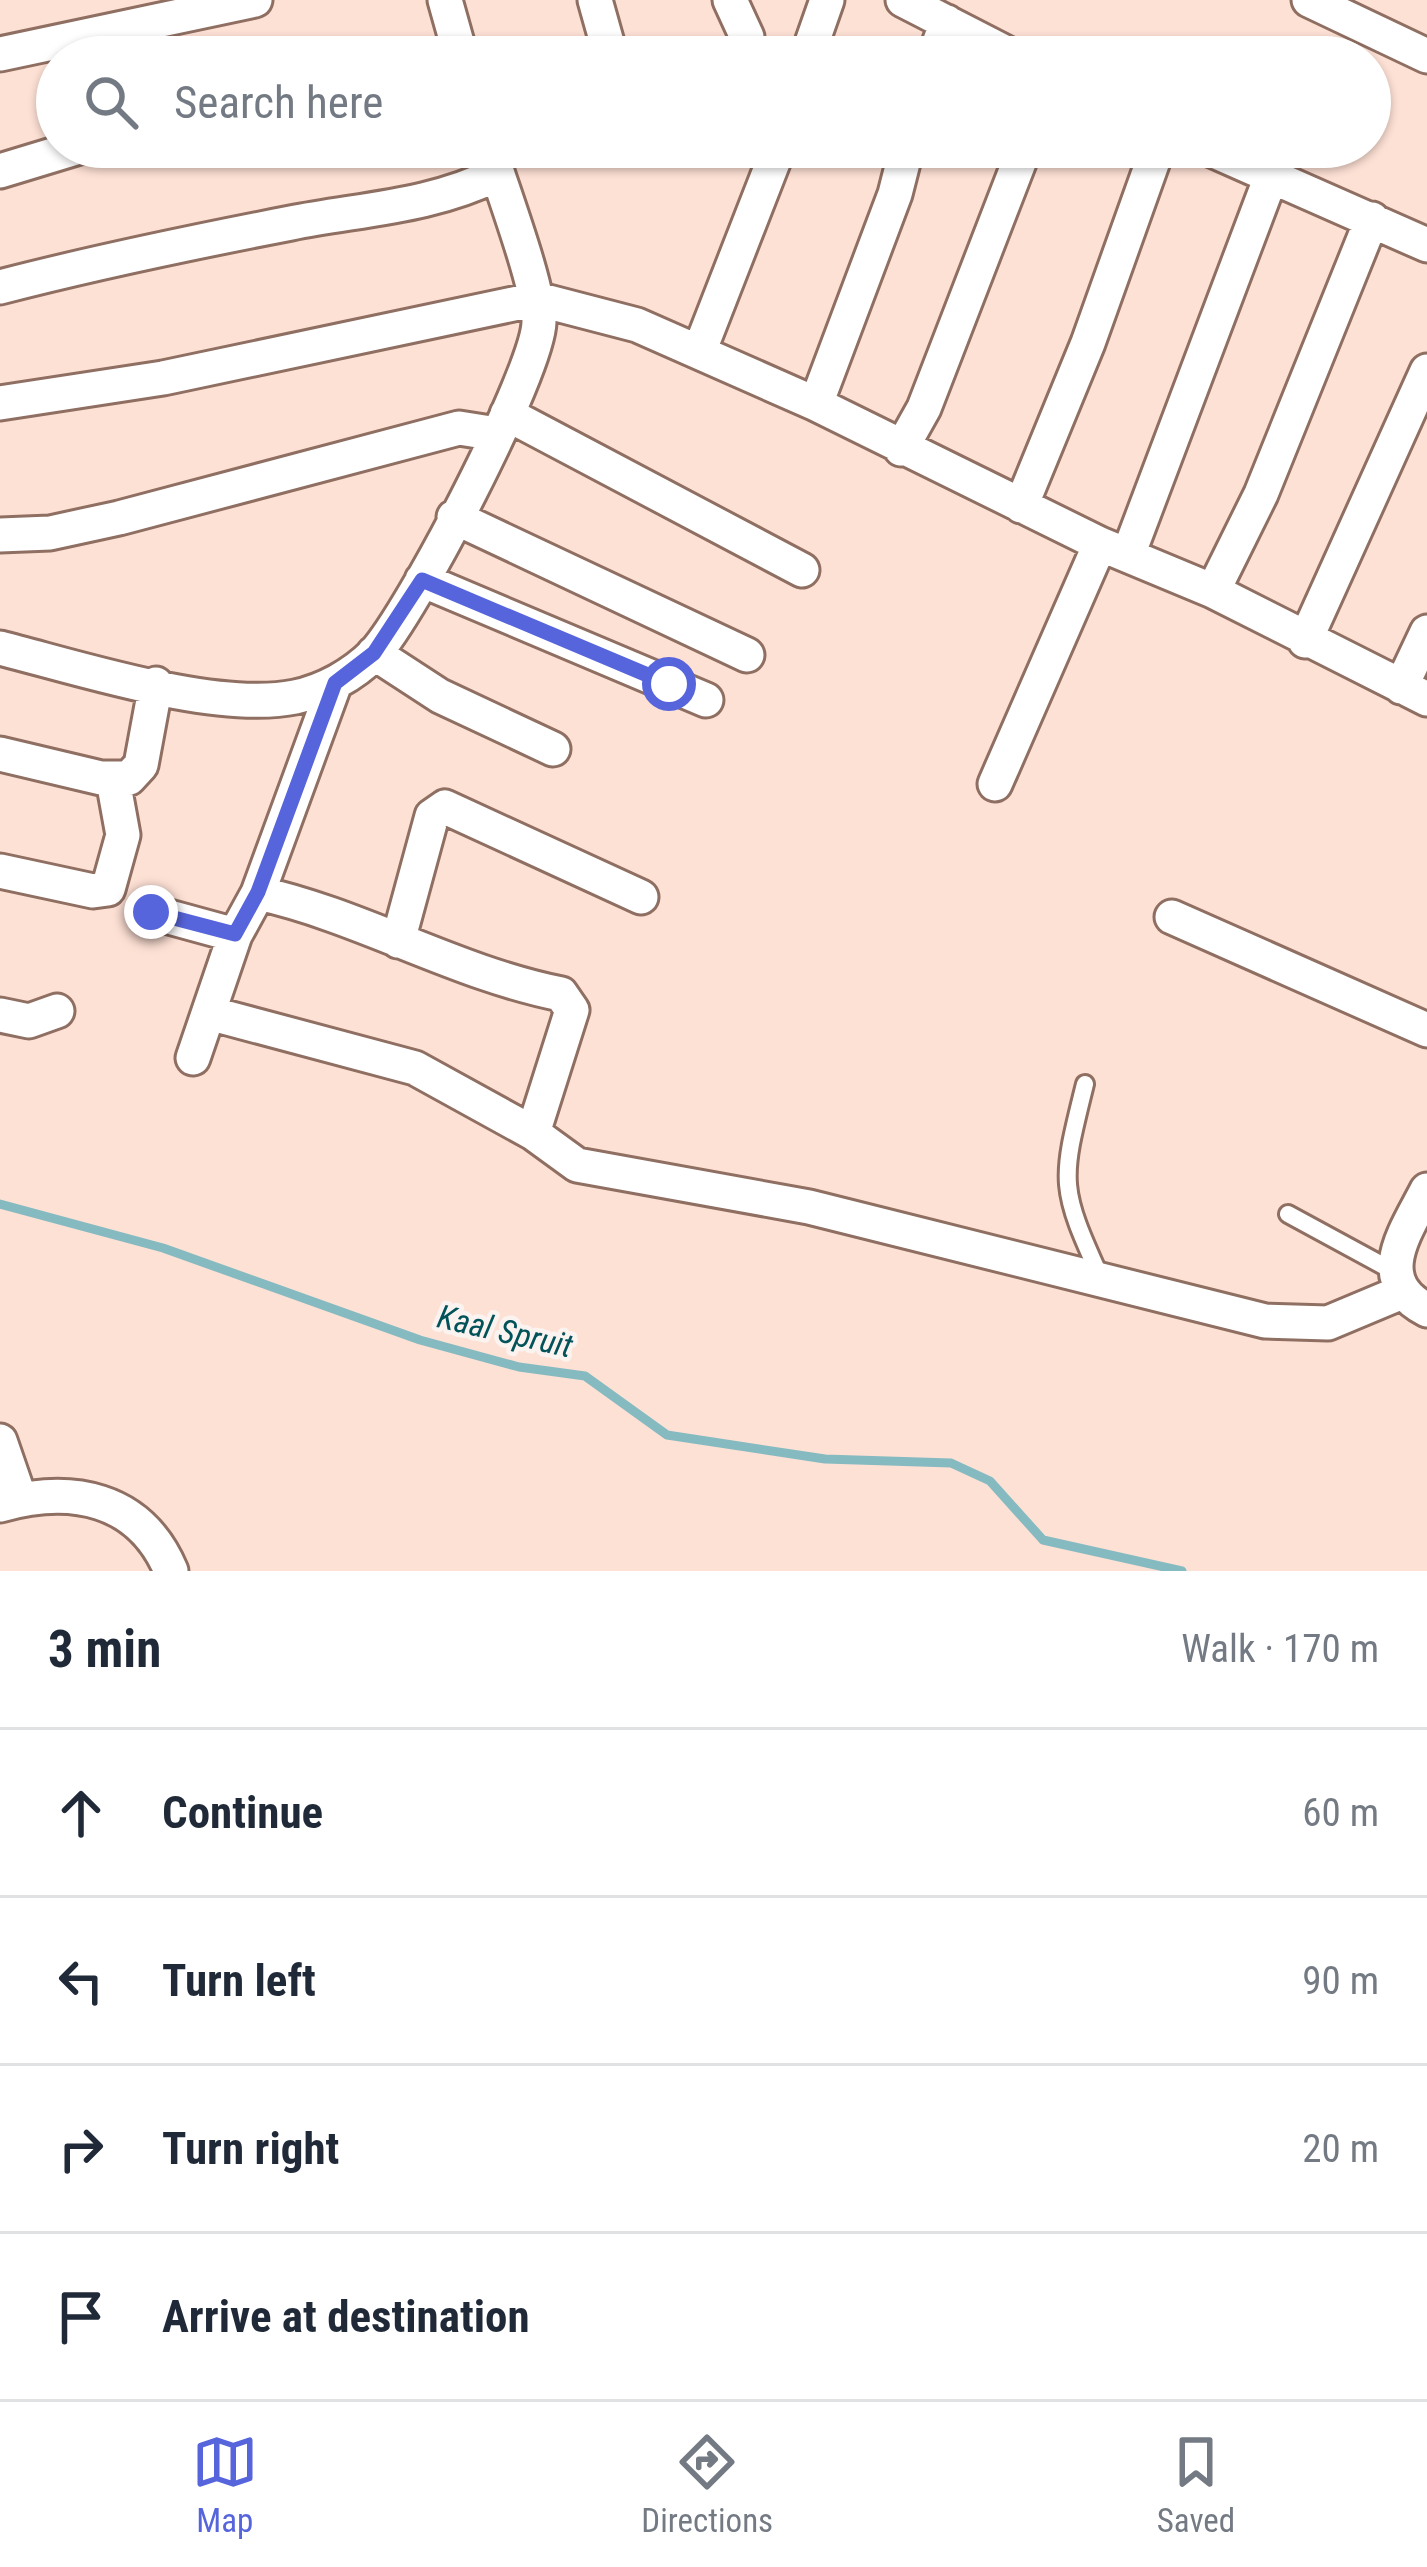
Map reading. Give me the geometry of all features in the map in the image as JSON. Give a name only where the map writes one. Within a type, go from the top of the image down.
[{"type":"street","points":[[85,36],[255,0]]},
{"type":"street","points":[[445,0],[455,36]]},
{"type":"street","points":[[595,0],[605,36]]},
{"type":"street","points":[[730,0],[748,36]]},
{"type":"street","points":[[814,36],[827,0]]},
{"type":"street","points":[[903,0],[974,36]]},
{"type":"street","points":[[1310,0],[1385,36]]},
{"type":"street","points":[[942,36],[947,22]]},
{"type":"street","points":[[1391,39],[1427,56]]},
{"type":"street","points":[[0,54],[36,46]]},
{"type":"street","points":[[0,171],[36,160]]},
{"type":"street","points":[[0,287],[190,242],[404,206],[465,190],[486,168]]},
{"type":"street","points":[[0,648],[250,701],[300,696],[335,683],[374,653],[422,580],[533,359],[537,299],[496,168]]},
{"type":"street","points":[[699,352],[771,168]]},
{"type":"street","points":[[816,404],[902,168]]},
{"type":"street","points":[[901,449],[924,408],[1017,168]]},
{"type":"street","points":[[1021,506],[1088,343],[1150,168]]},
{"type":"street","points":[[1257,168],[1427,245]]},
{"type":"street","points":[[995,784],[1114,549],[1272,174]]},
{"type":"street","points":[[1214,591],[1261,494],[1372,219]]},
{"type":"street","points":[[0,403],[163,378],[537,299],[637,325],[816,404],[1021,506],[1214,591],[1304,641],[1414,693],[1427,632]]},
{"type":"street","points":[[1304,641],[1427,370]]},
{"type":"street","points":[[0,535],[50,533],[119,518],[459,428],[502,424],[802,570]]},
{"type":"street","points":[[454,517],[748,655]]},
{"type":"street","points":[[422,580],[706,700]]},
{"type":"street","points":[[374,653],[440,696],[553,749]]},
{"type":"street","points":[[194,1058],[235,934],[258,892],[335,683]]},
{"type":"street","points":[[0,754],[113,780],[139,770],[156,684]]},
{"type":"street","points":[[0,871],[93,891],[108,889],[124,835],[113,780]]},
{"type":"street","points":[[398,941],[432,816],[445,807],[641,897]]},
{"type":"street","points":[[258,892],[308,905],[521,986],[561,994],[572,1010],[533,1133]]},
{"type":"street","points":[[151,912],[235,934]]},
{"type":"street","points":[[1172,917],[1427,1030]]},
{"type":"street","points":[[0,1015],[29,1021],[57,1011]]},
{"type":"street","points":[[208,1013],[415,1068],[533,1133],[577,1165],[727,1189],[1298,1324],[1328,1323],[1407,1291],[1398,1248],[1427,1190]]},
{"type":"street","points":[[0,1441],[10,1502],[51,1495],[99,1499],[147,1530],[171,1571]]},
{"type":"lane","points":[[1085,1084],[1064,1167],[1066,1194],[1102,1281]]},
{"type":"lane","points":[[1288,1214],[1407,1291]]},
{"type":"waterway","name":"Kaal Spruit","points":[[0,1204],[163,1248],[420,1340],[519,1367],[585,1376],[667,1435],[825,1459],[951,1463],[990,1481],[1043,1540],[1182,1571]]},
{"type":"route","points":[[151,912],[235,934],[258,892],[335,683],[374,653],[422,580],[669,684]]}]
